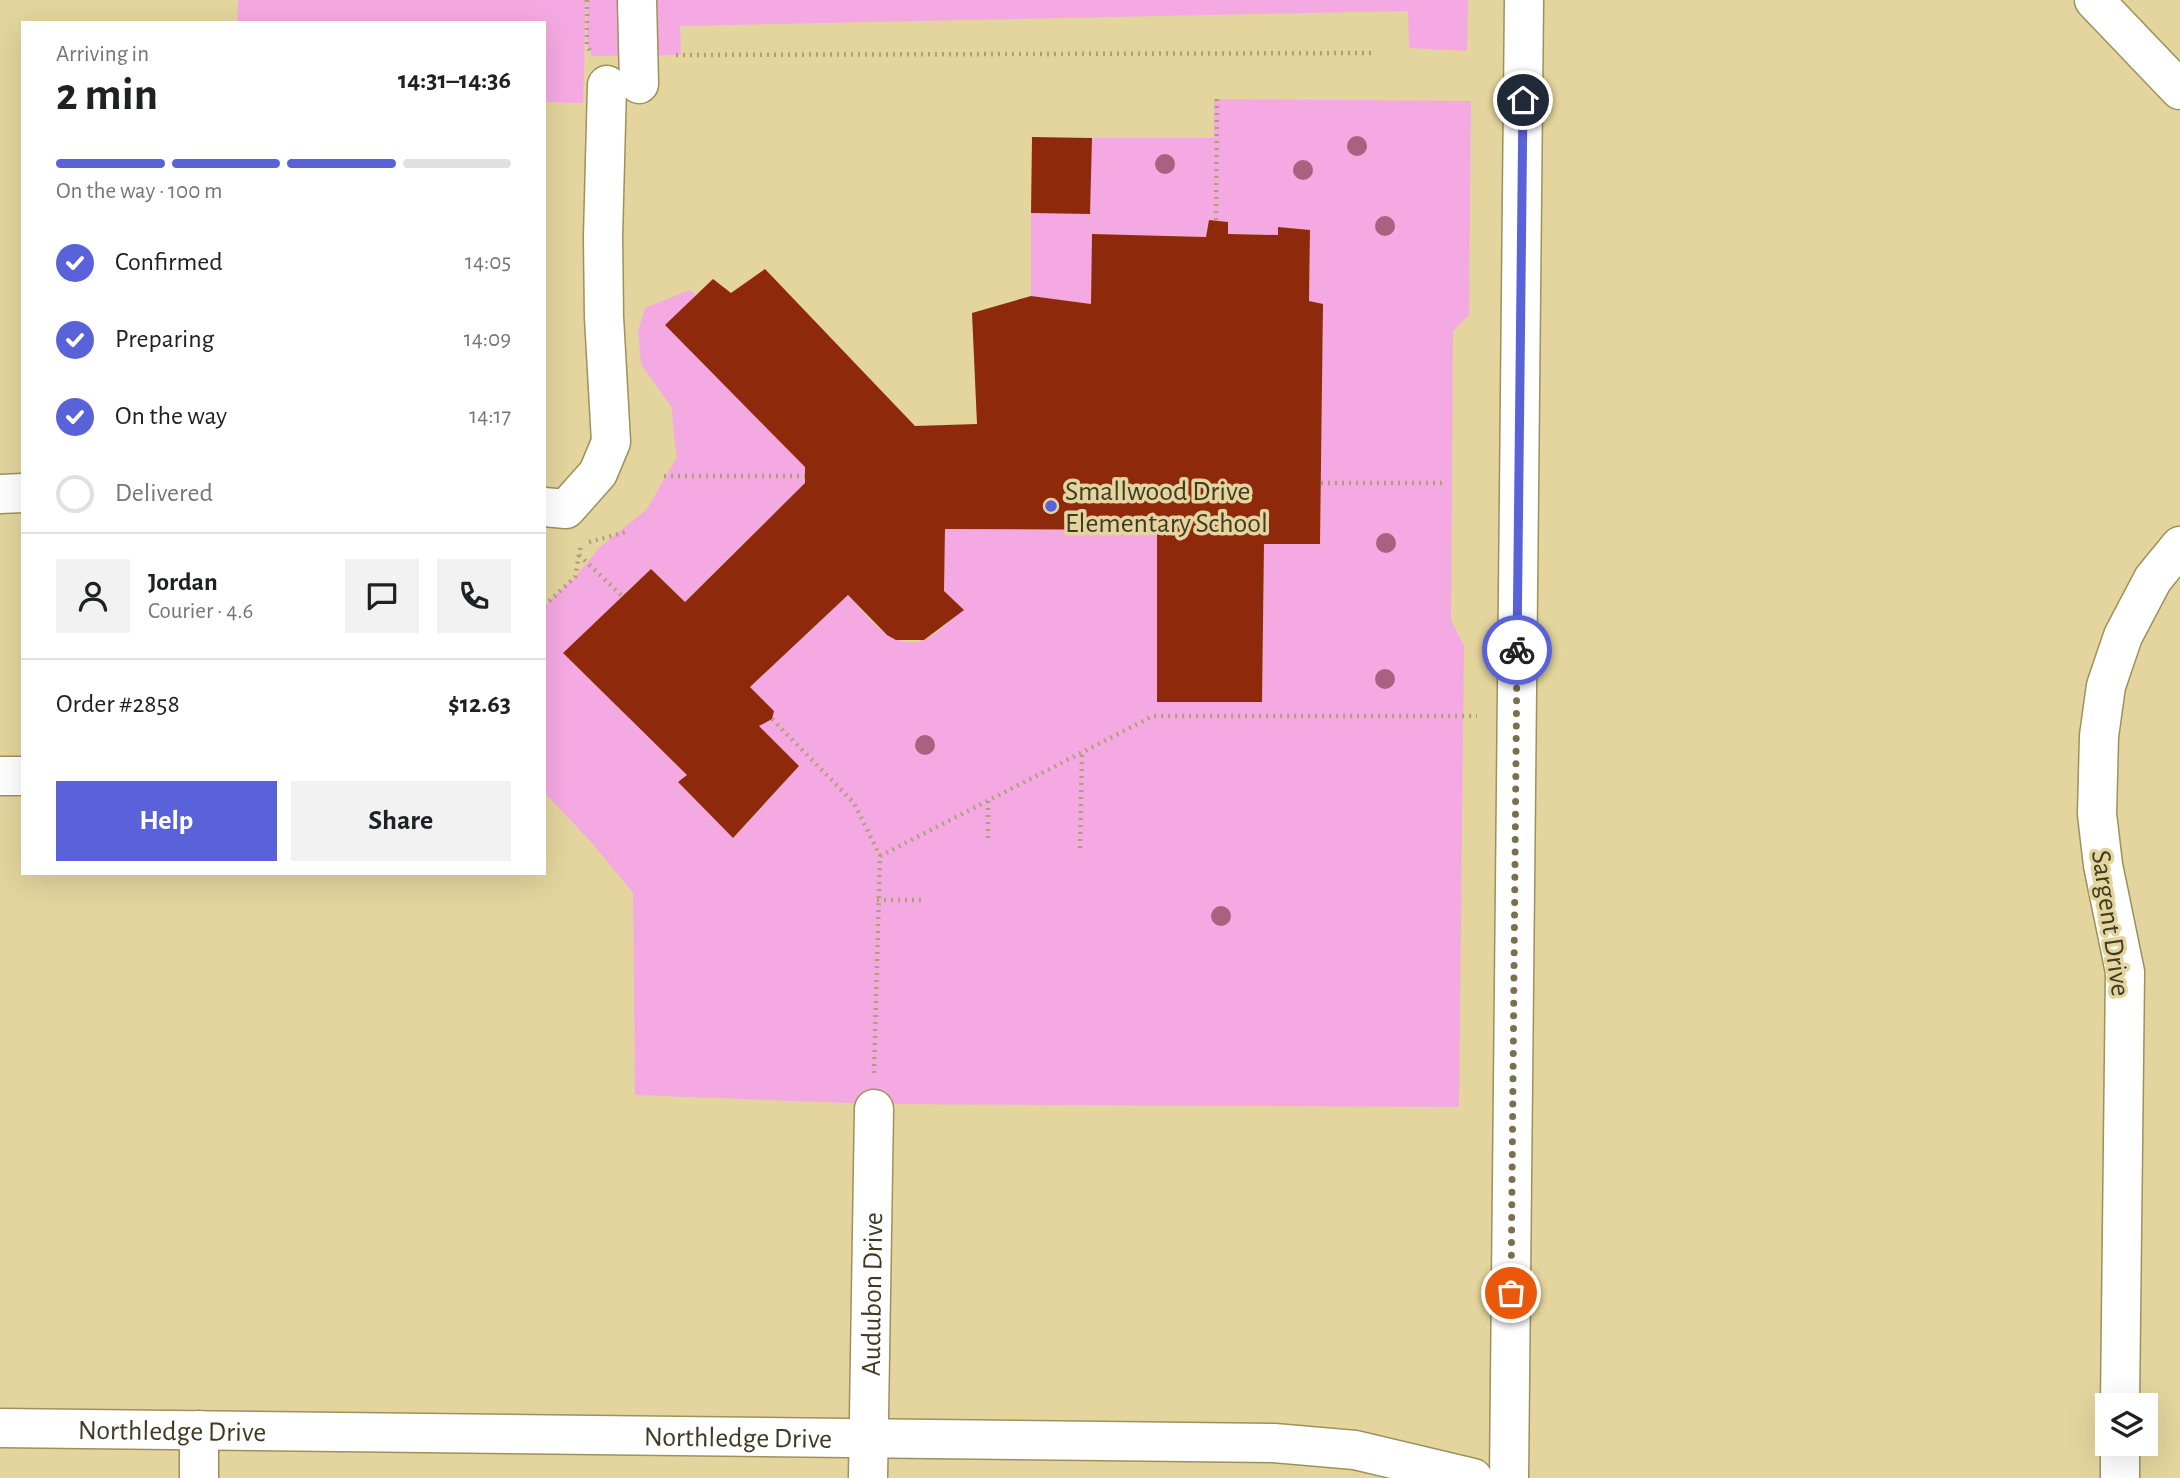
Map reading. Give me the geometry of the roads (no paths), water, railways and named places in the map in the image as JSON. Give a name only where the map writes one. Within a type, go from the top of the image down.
[{"type":"street","points":[[555,508],[598,473],[611,442],[603,248],[637,0]]},
{"type":"street","points":[[1509,1478],[1524,0]]},
{"type":"street","points":[[2094,0],[2180,90]]},
{"type":"street","points":[[0,494],[21,493]]},
{"type":"street","name":"Sargent Drive","points":[[2120,1393],[2125,972],[2104,866],[2097,814],[2099,736],[2106,686],[2123,636],[2153,579],[2180,546]]},
{"type":"street","points":[[0,776],[21,776]]},
{"type":"street","name":"Audubon Drive","points":[[868,1478],[874,1109]]},
{"type":"street","name":"Northledge Drive","points":[[0,1428],[1274,1443],[1355,1450],[1473,1478]]},
{"type":"street","points":[[199,1430],[199,1478]]},
{"type":"street","points":[[2120,1456],[2120,1478]]},
{"type":"place","name":"Smallwood Drive Elementary School","points":[[1051,506]]}]
